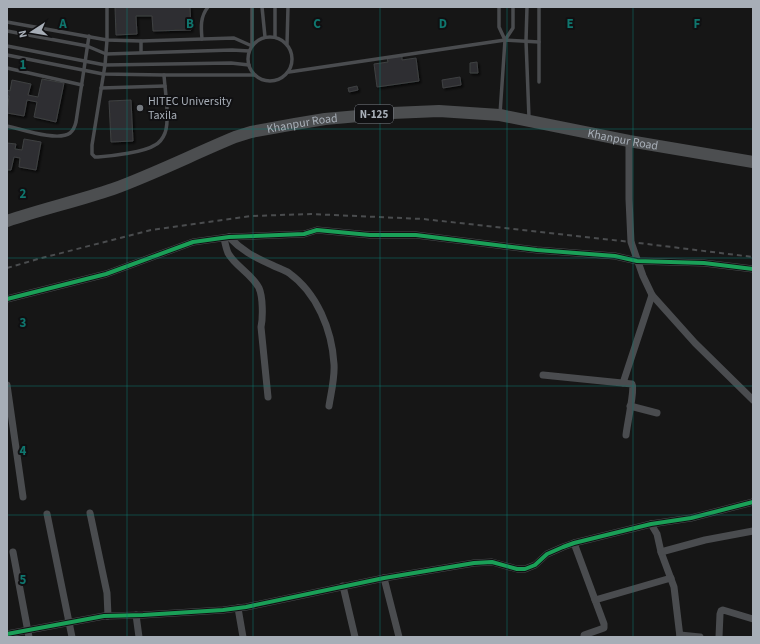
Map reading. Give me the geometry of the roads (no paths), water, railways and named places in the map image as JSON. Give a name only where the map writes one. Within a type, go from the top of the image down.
[{"type":"highway","name":"Khanpur Road","points":[[7,221],[114,188],[235,137],[251,132],[351,116],[439,111],[500,115],[630,141],[753,162]]},
{"type":"street","points":[[630,141],[629,199],[631,242],[637,261],[652,295],[695,343],[753,400]]},
{"type":"street","points":[[7,299],[106,274],[193,242],[227,238],[304,234],[317,230],[370,235],[416,235],[537,250],[615,256],[637,261],[704,263],[753,269]]},
{"type":"street","points":[[227,238],[227,251],[259,288],[262,302],[263,320],[261,328],[268,397]]},
{"type":"street","points":[[227,238],[238,247],[288,273],[309,291],[320,310],[329,334],[332,348],[334,365],[329,406]]},
{"type":"street","points":[[623,383],[652,295]]},
{"type":"street","points":[[543,375],[632,384],[633,390],[626,435]]},
{"type":"street","points":[[7,385],[23,497]]},
{"type":"street","points":[[630,406],[657,413]]},
{"type":"street","points":[[7,634],[28,633],[70,622],[108,616],[238,608],[384,578],[474,563],[492,562],[516,569],[525,569],[535,565],[547,554],[574,543],[651,524],[691,518],[753,502]]},
{"type":"street","points":[[90,513],[107,592],[108,616]]},
{"type":"street","points":[[47,514],[72,637]]},
{"type":"street","points":[[651,524],[657,534],[661,552],[674,587],[678,609],[680,636],[700,637]]},
{"type":"street","points":[[661,552],[705,540],[753,530]]},
{"type":"street","points":[[574,543],[604,624],[604,628],[584,635],[584,637]]},
{"type":"street","points":[[13,552],[28,633]]},
{"type":"street","points":[[384,578],[399,637]]},
{"type":"street","points":[[595,600],[671,578]]},
{"type":"street","points":[[343,586],[355,637]]},
{"type":"street","points":[[238,608],[243,637]]},
{"type":"street","points":[[719,637],[721,611],[723,610],[753,619]]},
{"type":"street","points":[[136,615],[139,637]]},
{"type":"lane","points":[[107,7],[105,65],[100,88],[91,150],[92,154],[98,157],[148,149],[156,145],[161,140],[165,134],[167,123],[164,75]]},
{"type":"lane","points":[[202,39],[201,21],[203,14],[208,7]]},
{"type":"lane","points":[[252,7],[252,46]]},
{"type":"lane","points":[[262,7],[265,37]]},
{"type":"lane","points":[[275,7],[275,37]]},
{"type":"lane","points":[[287,44],[288,7]]},
{"type":"lane","points":[[499,7],[499,27],[506,40]]},
{"type":"lane","points":[[500,115],[506,40],[513,28],[513,7]]},
{"type":"lane","points":[[527,7],[526,41],[529,121]]},
{"type":"lane","points":[[539,7],[539,82]]},
{"type":"lane","points":[[7,22],[107,40],[141,41],[234,38],[252,46]]},
{"type":"lane","points":[[7,30],[87,46],[106,54],[232,50],[249,51]]},
{"type":"lane","points":[[7,126],[50,135],[62,136],[72,132],[76,122],[89,36]]},
{"type":"lane","points":[[265,37],[275,37],[283,40],[287,44],[292,55],[289,72],[285,76],[274,81],[263,80],[255,75],[249,65],[249,51],[256,42],[265,37]]},
{"type":"lane","points":[[289,72],[506,40],[539,42]]},
{"type":"lane","points":[[141,41],[141,52]]},
{"type":"lane","points":[[7,46],[105,65],[232,63],[249,65]]},
{"type":"lane","points":[[7,55],[104,74],[255,75]]},
{"type":"lane","points":[[7,68],[82,85]]},
{"type":"lane","points":[[100,88],[165,86]]},
{"type":"railway","points":[[7,268],[151,230],[251,216],[311,214],[423,219],[753,257]]},
{"type":"place","name":"HITEC University Taxila","points":[[140,108]]}]
